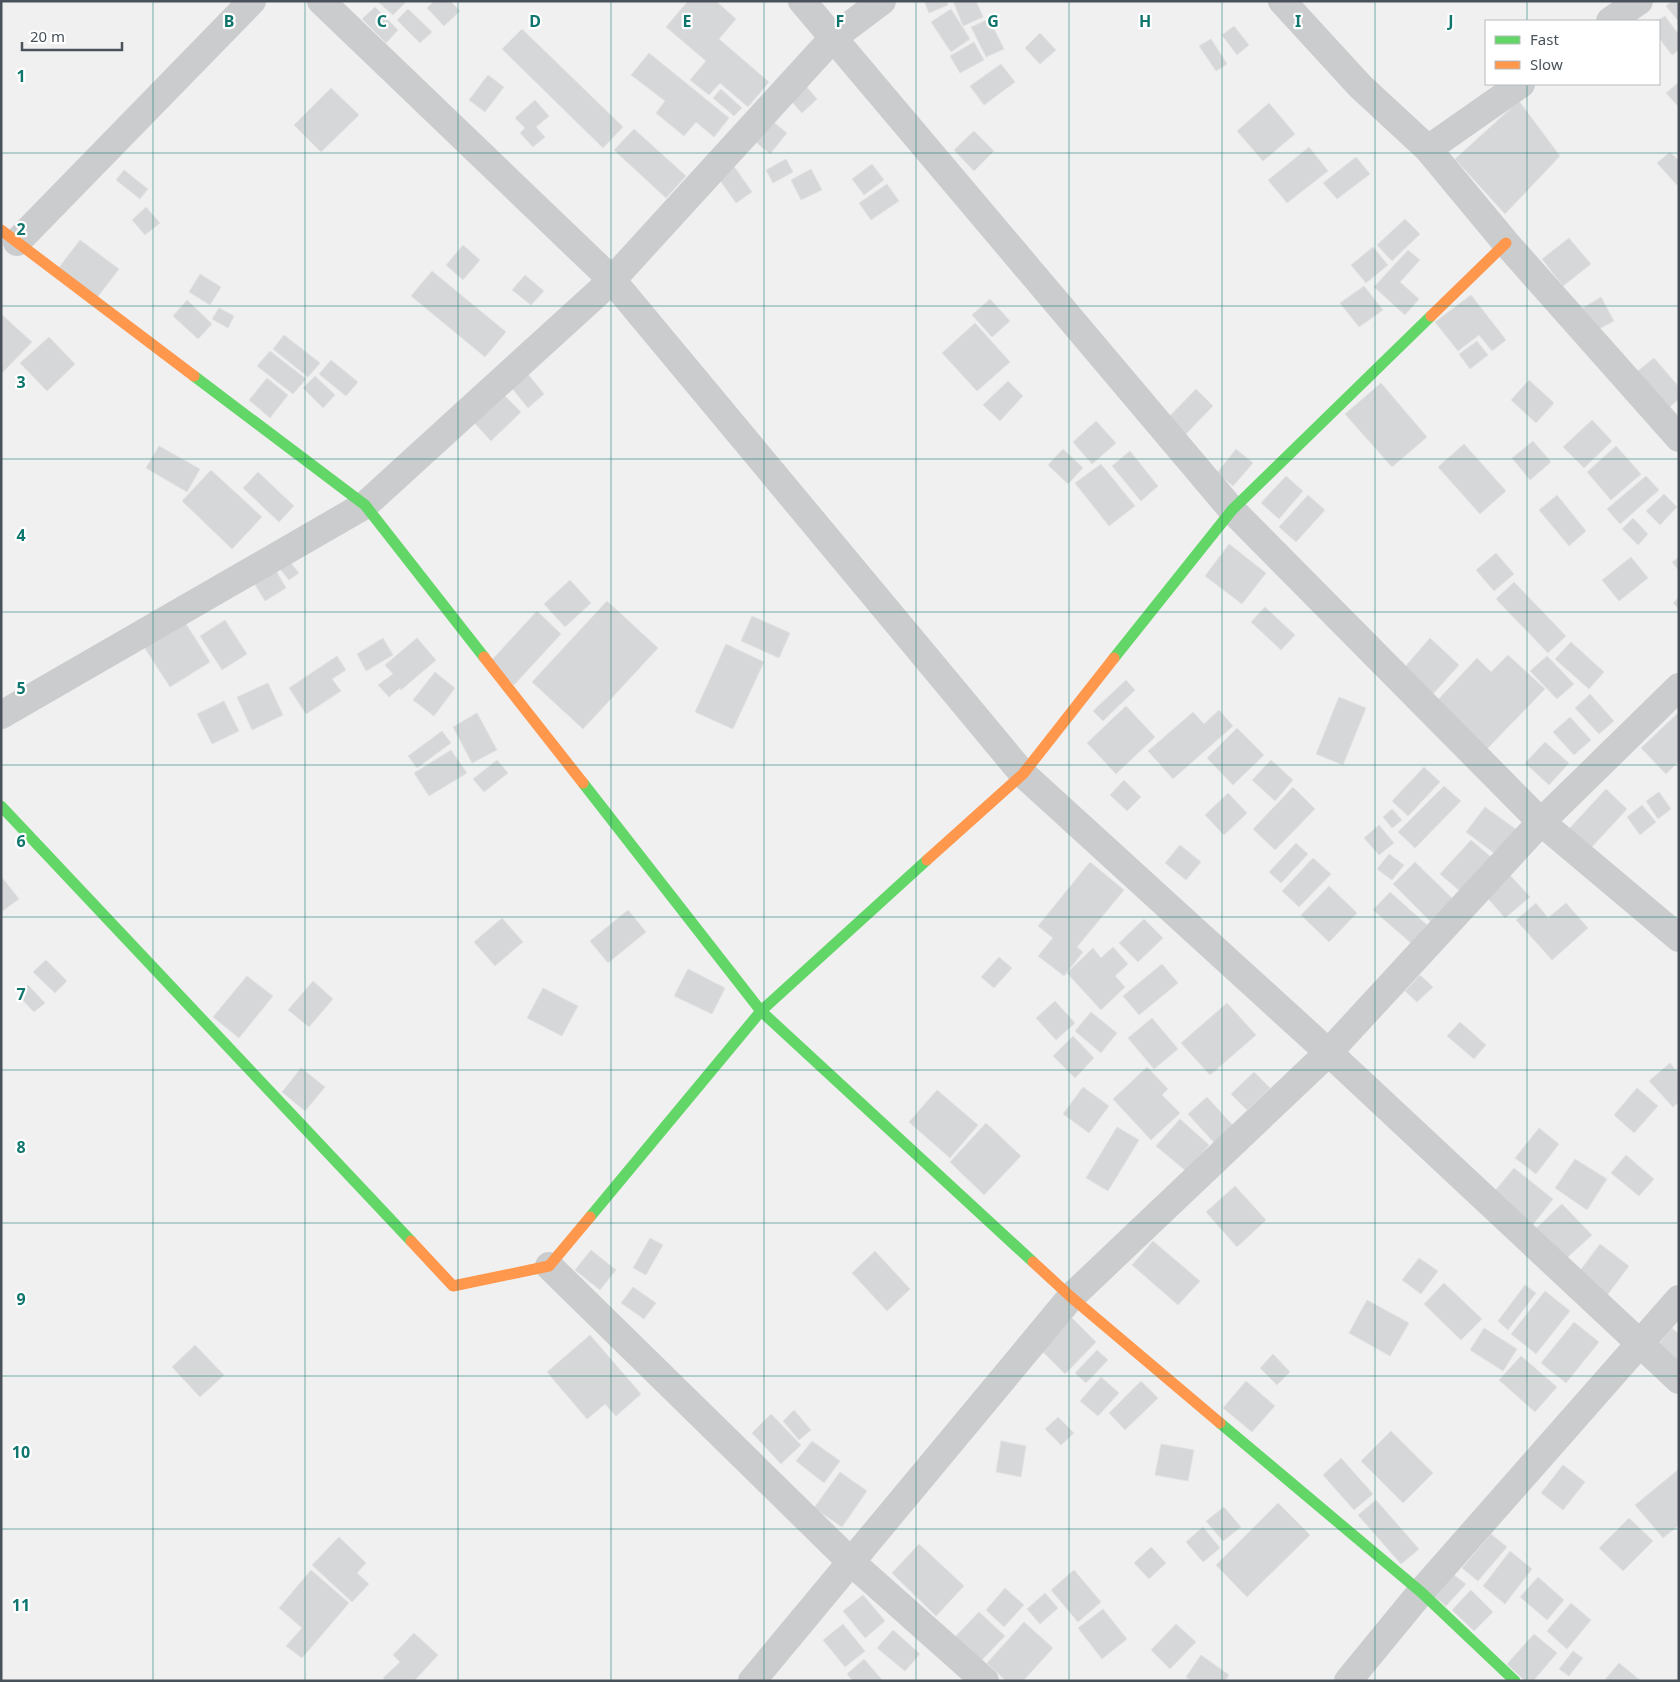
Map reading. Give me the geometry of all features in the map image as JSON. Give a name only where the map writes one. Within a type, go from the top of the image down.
[{"type":"street","points":[[252,1],[9,236],[365,505],[762,1011],[1071,1297],[1421,1592],[1516,1681]]},
{"type":"street","points":[[321,1],[612,280],[1024,774],[1328,1053],[1679,1380]]},
{"type":"street","points":[[802,1],[1232,510],[1541,822],[1679,938]]},
{"type":"street","points":[[1,715],[365,505],[612,280],[834,37],[882,1]]},
{"type":"street","points":[[1282,1],[1360,86],[1428,149],[1506,243],[1679,438]]},
{"type":"street","points":[[1611,20],[1639,1]]},
{"type":"street","points":[[1428,149],[1520,85]]},
{"type":"street","points":[[1,806],[453,1286],[549,1266],[762,1011],[1024,774],[1232,510],[1506,243]]},
{"type":"street","points":[[752,1681],[1071,1297],[1328,1053],[1541,822],[1679,687]]},
{"type":"street","points":[[549,1266],[850,1561],[985,1681]]},
{"type":"street","points":[[1348,1681],[1421,1592],[1679,1299]]},
{"type":"building","points":[[377,1],[406,1],[406,2],[393,15]]},
{"type":"building","points":[[434,1],[450,1],[460,11],[444,26],[427,8]]},
{"type":"building","points":[[688,1],[716,1],[736,19],[719,39],[769,82],[748,107],[720,83],[709,95],[690,80],[706,61],[666,27]]},
{"type":"building","points":[[924,1],[947,1],[948,5],[929,13]]},
{"type":"building","points":[[953,1],[976,1],[983,17],[963,26]]},
{"type":"building","points":[[1672,1],[1679,1],[1679,22],[1666,6]]},
{"type":"building","points":[[375,7],[398,30],[386,43],[362,19]]},
{"type":"building","points":[[408,9],[432,32],[420,43],[397,20]]},
{"type":"building","points":[[951,9],[970,39],[951,52],[931,22]]},
{"type":"building","points":[[1665,16],[1679,35],[1679,50],[1672,55],[1660,39],[1659,20]]},
{"type":"building","points":[[989,19],[1004,49],[986,57],[971,27]]},
{"type":"building","points":[[1234,26],[1249,45],[1237,55],[1222,35]]},
{"type":"building","points":[[522,29],[623,127],[603,148],[502,49]]},
{"type":"building","points":[[1040,33],[1056,50],[1040,64],[1025,48]]},
{"type":"building","points":[[1211,39],[1227,64],[1216,71],[1199,46]]},
{"type":"building","points":[[974,42],[984,60],[960,73],[950,56]]},
{"type":"building","points":[[649,53],[729,118],[714,137],[696,122],[684,136],[656,113],[665,101],[631,75]]},
{"type":"building","points":[[1001,64],[1015,82],[984,105],[970,86]]},
{"type":"building","points":[[488,75],[504,87],[485,112],[469,100]]},
{"type":"building","points":[[1679,82],[1679,107],[1666,93]]},
{"type":"building","points":[[804,84],[817,99],[802,113],[789,99]]},
{"type":"building","points":[[331,88],[359,115],[321,152],[294,125]]},
{"type":"building","points":[[721,89],[742,108],[734,116],[713,98]]},
{"type":"building","points":[[535,100],[549,116],[536,127],[545,137],[533,147],[520,133],[525,128],[515,118]]},
{"type":"building","points":[[1519,101],[1560,156],[1505,214],[1455,159]]},
{"type":"building","points":[[1269,103],[1295,134],[1263,161],[1237,131]]},
{"type":"building","points":[[768,118],[787,133],[770,154],[751,138]]},
{"type":"building","points":[[634,129],[686,176],[666,198],[614,150]]},
{"type":"building","points":[[974,131],[994,151],[974,171],[954,150]]},
{"type":"building","points":[[1309,147],[1328,171],[1287,203],[1268,180]]},
{"type":"building","points":[[1670,152],[1679,161],[1679,184],[1677,185],[1657,163]]},
{"type":"building","points":[[1356,157],[1370,174],[1337,199],[1323,183]]},
{"type":"building","points":[[786,159],[793,172],[773,183],[766,170]]},
{"type":"building","points":[[872,164],[884,180],[864,195],[852,179]]},
{"type":"building","points":[[733,165],[752,192],[736,203],[717,176]]},
{"type":"building","points":[[811,169],[822,190],[801,200],[791,180]]},
{"type":"building","points":[[124,170],[148,189],[140,199],[116,180]]},
{"type":"building","points":[[887,184],[899,201],[871,220],[859,203]]},
{"type":"building","points":[[146,207],[160,223],[145,235],[132,220]]},
{"type":"building","points":[[1405,219],[1420,234],[1392,261],[1377,245]]},
{"type":"building","points":[[1569,238],[1591,264],[1563,286],[1542,259]]},
{"type":"building","points":[[80,240],[119,269],[96,299],[57,270]]},
{"type":"building","points":[[463,245],[480,260],[463,280],[446,265]]},
{"type":"building","points":[[1373,247],[1388,265],[1366,283],[1351,265]]},
{"type":"building","points":[[1408,250],[1420,260],[1400,282],[1419,299],[1405,315],[1374,287]]},
{"type":"building","points":[[432,271],[506,332],[485,357],[411,296]]},
{"type":"building","points":[[200,274],[221,287],[210,305],[189,292]]},
{"type":"building","points":[[525,275],[544,291],[531,305],[512,290]]},
{"type":"building","points":[[1364,286],[1383,310],[1359,327],[1340,303]]},
{"type":"building","points":[[1471,295],[1506,340],[1492,351],[1479,335],[1458,351],[1435,322]]},
{"type":"building","points":[[1601,297],[1614,321],[1591,333],[1578,311]]},
{"type":"building","points":[[990,299],[1010,321],[992,337],[972,315]]},
{"type":"building","points":[[187,300],[212,324],[198,339],[173,316]]},
{"type":"building","points":[[219,308],[234,316],[228,328],[212,319]]},
{"type":"building","points":[[1,314],[32,342],[1,374]]},
{"type":"building","points":[[975,323],[1010,362],[977,391],[942,353]]},
{"type":"building","points":[[284,335],[320,363],[308,377],[273,349]]},
{"type":"building","points":[[49,337],[75,364],[47,391],[20,363]]},
{"type":"building","points":[[1477,341],[1488,355],[1470,369],[1459,354]]},
{"type":"building","points":[[270,351],[306,379],[293,394],[257,366]]},
{"type":"building","points":[[1654,358],[1679,387],[1679,399],[1660,415],[1629,378]]},
{"type":"building","points":[[331,360],[358,382],[346,396],[319,374]]},
{"type":"building","points":[[527,373],[544,394],[528,408],[511,387]]},
{"type":"building","points":[[315,376],[335,395],[323,408],[303,388]]},
{"type":"building","points":[[267,378],[288,395],[270,418],[249,400]]},
{"type":"building","points":[[1529,380],[1554,403],[1536,423],[1511,400]]},
{"type":"building","points":[[1008,381],[1023,396],[1000,421],[983,405]]},
{"type":"building","points":[[1381,383],[1427,437],[1392,467],[1345,414]]},
{"type":"building","points":[[1196,389],[1213,406],[1178,442],[1161,425]]},
{"type":"building","points":[[500,391],[521,412],[491,441],[471,419]]},
{"type":"building","points":[[1592,420],[1612,441],[1584,468],[1563,447]]},
{"type":"building","points":[[1096,421],[1116,443],[1092,464],[1073,442]]},
{"type":"building","points":[[1533,441],[1551,462],[1530,480],[1512,458]]},
{"type":"building","points":[[1464,444],[1506,491],[1480,514],[1438,467]]},
{"type":"building","points":[[159,446],[200,469],[187,492],[146,468]]},
{"type":"building","points":[[1616,446],[1641,474],[1611,500],[1587,472]]},
{"type":"building","points":[[1063,449],[1083,468],[1068,484],[1048,465]]},
{"type":"building","points":[[1236,449],[1253,463],[1233,486],[1217,473]]},
{"type":"building","points":[[1130,451],[1158,486],[1141,501],[1112,466]]},
{"type":"building","points":[[1101,464],[1135,506],[1109,526],[1075,483]]},
{"type":"building","points":[[211,470],[262,517],[232,549],[182,501]]},
{"type":"building","points":[[258,472],[294,506],[279,522],[243,488]]},
{"type":"building","points":[[1286,476],[1303,491],[1279,519],[1261,503]]},
{"type":"building","points":[[1646,476],[1659,490],[1620,524],[1607,509]]},
{"type":"building","points":[[1664,494],[1677,507],[1660,525],[1646,511]]},
{"type":"building","points":[[1308,495],[1325,510],[1296,542],[1279,527]]},
{"type":"building","points":[[1557,495],[1586,531],[1569,546],[1539,510]]},
{"type":"building","points":[[1633,518],[1648,534],[1638,545],[1622,529]]},
{"type":"building","points":[[1229,544],[1266,573],[1242,604],[1205,576]]},
{"type":"building","points":[[1496,553],[1514,574],[1494,591],[1476,570]]},
{"type":"building","points":[[1631,557],[1648,578],[1619,601],[1602,580]]},
{"type":"building","points":[[1679,557],[1679,571],[1672,562]]},
{"type":"building","points":[[271,562],[286,588],[265,601],[249,575]]},
{"type":"building","points":[[290,562],[299,573],[289,580],[280,569]]},
{"type":"building","points":[[570,580],[591,603],[565,627],[544,604]]},
{"type":"building","points":[[1514,582],[1566,636],[1548,653],[1496,599]]},
{"type":"building","points":[[1679,597],[1679,609],[1673,603]]},
{"type":"building","points":[[607,601],[658,648],[583,729],[532,682]]},
{"type":"building","points":[[1265,607],[1295,635],[1281,650],[1251,622]]},
{"type":"building","points":[[537,611],[561,634],[514,685],[489,663]]},
{"type":"building","points":[[181,616],[210,662],[170,687],[141,642]]},
{"type":"building","points":[[752,616],[790,633],[779,658],[741,641]]},
{"type":"building","points":[[225,620],[247,654],[222,670],[200,636]]},
{"type":"building","points":[[383,638],[393,655],[366,671],[357,654]]},
{"type":"building","points":[[417,638],[436,660],[401,690],[400,688],[389,697],[378,685],[393,674],[385,665]]},
{"type":"building","points":[[1430,638],[1459,665],[1433,694],[1404,668]]},
{"type":"building","points":[[1571,642],[1604,672],[1589,689],[1555,659]]},
{"type":"building","points":[[726,644],[764,662],[733,729],[695,712]]},
{"type":"building","points":[[1508,655],[1545,689],[1483,753],[1433,705],[1477,658],[1491,672]]},
{"type":"building","points":[[337,656],[346,670],[332,679],[341,691],[306,714],[289,688]]},
{"type":"building","points":[[1547,656],[1574,684],[1557,699],[1530,671]]},
{"type":"building","points":[[435,672],[455,688],[434,716],[413,700]]},
{"type":"building","points":[[1126,680],[1135,690],[1103,721],[1093,711]]},
{"type":"building","points":[[268,683],[283,715],[252,730],[237,697]]},
{"type":"building","points":[[1590,694],[1614,721],[1599,734],[1575,708]]},
{"type":"building","points":[[1339,697],[1366,708],[1343,765],[1316,754]]},
{"type":"building","points":[[224,701],[239,731],[212,744],[197,714]]},
{"type":"building","points":[[1126,706],[1155,737],[1116,774],[1087,743]]},
{"type":"building","points":[[1219,710],[1233,726],[1173,779],[1148,751],[1193,712],[1204,724]]},
{"type":"building","points":[[1679,712],[1679,761],[1666,774],[1641,748]]},
{"type":"building","points":[[477,713],[497,750],[472,763],[453,727]]},
{"type":"building","points":[[1570,717],[1591,740],[1574,755],[1553,732]]},
{"type":"building","points":[[1237,728],[1264,755],[1233,785],[1207,758]]},
{"type":"building","points":[[442,731],[451,743],[417,768],[408,756]]},
{"type":"building","points":[[1545,742],[1569,763],[1549,785],[1525,763]]},
{"type":"building","points":[[451,750],[467,773],[429,796],[414,773]]},
{"type":"building","points":[[497,760],[508,773],[484,792],[473,779]]},
{"type":"building","points":[[1271,760],[1293,780],[1275,801],[1252,780]]},
{"type":"building","points":[[1424,767],[1440,782],[1408,816],[1392,801]]},
{"type":"building","points":[[1124,780],[1141,797],[1127,811],[1110,795]]},
{"type":"building","points":[[1444,786],[1461,801],[1415,848],[1398,832]]},
{"type":"building","points":[[1293,787],[1315,809],[1275,850],[1253,829]]},
{"type":"building","points":[[1606,789],[1627,809],[1589,850],[1568,830]]},
{"type":"building","points":[[1659,792],[1671,809],[1658,819],[1646,801]]},
{"type":"building","points":[[1228,793],[1247,813],[1224,835],[1205,815]]},
{"type":"building","points":[[1642,805],[1656,822],[1640,835],[1627,817]]},
{"type":"building","points":[[1485,807],[1517,830],[1498,856],[1466,832]]},
{"type":"building","points":[[1392,809],[1402,820],[1392,828],[1383,817]]},
{"type":"building","points":[[1379,825],[1394,843],[1379,855],[1364,838]]},
{"type":"building","points":[[1471,840],[1492,858],[1461,892],[1440,874]]},
{"type":"building","points":[[1296,843],[1308,854],[1281,883],[1269,872]]},
{"type":"building","points":[[1180,845],[1201,862],[1186,880],[1165,863]]},
{"type":"building","points":[[1389,854],[1404,865],[1392,880],[1377,869]]},
{"type":"building","points":[[1313,858],[1331,874],[1299,907],[1282,891]]},
{"type":"building","points":[[1090,862],[1124,890],[1077,947],[1083,952],[1064,976],[1038,956],[1053,938],[1038,926]]},
{"type":"building","points":[[1415,862],[1454,900],[1431,922],[1393,884]]},
{"type":"building","points":[[1510,875],[1530,897],[1505,918],[1486,896]]},
{"type":"building","points":[[1,876],[19,899],[1,912]]},
{"type":"building","points":[[1329,886],[1357,913],[1329,942],[1301,915]]},
{"type":"building","points":[[1390,892],[1427,925],[1411,943],[1373,910]]},
{"type":"building","points":[[1536,903],[1548,918],[1566,903],[1588,928],[1552,960],[1516,920]]},
{"type":"building","points":[[628,910],[646,932],[608,963],[590,941]]},
{"type":"building","points":[[502,918],[523,942],[495,966],[474,942]]},
{"type":"building","points":[[1144,919],[1163,938],[1138,962],[1119,943]]},
{"type":"building","points":[[1113,947],[1128,964],[1115,976],[1125,987],[1101,1010],[1067,973],[1093,948],[1101,958]]},
{"type":"building","points":[[999,957],[1012,968],[994,988],[981,977]]},
{"type":"building","points":[[46,960],[67,981],[55,993],[33,972]]},
{"type":"building","points":[[1162,964],[1178,983],[1139,1015],[1123,996]]},
{"type":"building","points":[[688,969],[725,988],[712,1014],[674,996]]},
{"type":"building","points":[[1420,975],[1433,987],[1417,1002],[1405,991]]},
{"type":"building","points":[[247,976],[273,996],[239,1038],[213,1017]]},
{"type":"building","points":[[313,981],[333,999],[309,1027],[288,1010]]},
{"type":"building","points":[[28,985],[45,1003],[34,1012],[18,995]]},
{"type":"building","points":[[543,988],[578,1006],[562,1036],[527,1018]]},
{"type":"building","points":[[1055,1001],[1075,1023],[1056,1040],[1036,1018]]},
{"type":"building","points":[[1227,1003],[1256,1035],[1210,1075],[1181,1043]]},
{"type":"building","points":[[1091,1012],[1117,1033],[1101,1053],[1075,1031]]},
{"type":"building","points":[[1152,1018],[1178,1049],[1154,1069],[1128,1038]]},
{"type":"building","points":[[1460,1022],[1486,1045],[1474,1059],[1447,1036]]},
{"type":"building","points":[[1073,1036],[1094,1058],[1075,1078],[1053,1056]]},
{"type":"building","points":[[1670,1063],[1679,1074],[1679,1102],[1673,1107],[1649,1081]]},
{"type":"building","points":[[1147,1067],[1168,1089],[1162,1095],[1180,1113],[1151,1140],[1113,1099]]},
{"type":"building","points":[[301,1068],[325,1087],[305,1111],[282,1092]]},
{"type":"building","points":[[1254,1072],[1270,1088],[1247,1110],[1231,1094]]},
{"type":"building","points":[[1083,1087],[1109,1106],[1089,1133],[1063,1114]]},
{"type":"building","points":[[1637,1088],[1658,1106],[1634,1133],[1614,1115]]},
{"type":"building","points":[[937,1090],[978,1125],[950,1158],[909,1122]]},
{"type":"building","points":[[1207,1097],[1237,1130],[1218,1147],[1188,1114]]},
{"type":"building","points":[[1180,1119],[1209,1145],[1186,1171],[1156,1146]]},
{"type":"building","points":[[986,1123],[1021,1156],[984,1195],[950,1162]]},
{"type":"building","points":[[1117,1127],[1139,1140],[1108,1191],[1086,1178]]},
{"type":"building","points":[[1539,1128],[1559,1144],[1536,1174],[1515,1158]]},
{"type":"building","points":[[1626,1155],[1654,1179],[1639,1196],[1611,1173]]},
{"type":"building","points":[[1575,1159],[1607,1179],[1587,1210],[1555,1188]]},
{"type":"building","points":[[1514,1168],[1553,1199],[1528,1231],[1489,1198]]},
{"type":"building","points":[[1235,1186],[1266,1220],[1237,1247],[1206,1212]]},
{"type":"building","points":[[1562,1204],[1592,1235],[1560,1264],[1531,1233]]},
{"type":"building","points":[[650,1238],[663,1245],[646,1275],[633,1268]]},
{"type":"building","points":[[1153,1241],[1200,1281],[1178,1305],[1132,1265]]},
{"type":"building","points":[[1600,1244],[1629,1266],[1605,1298],[1576,1276]]},
{"type":"building","points":[[591,1250],[616,1270],[600,1290],[575,1270]]},
{"type":"building","points":[[875,1251],[910,1289],[887,1311],[852,1273]]},
{"type":"building","points":[[1419,1258],[1438,1271],[1421,1294],[1402,1280]]},
{"type":"building","points":[[1444,1283],[1482,1319],[1461,1340],[1424,1304]]},
{"type":"building","points":[[1525,1285],[1536,1293],[1508,1330],[1498,1321]]},
{"type":"building","points":[[633,1287],[656,1303],[644,1319],[621,1303]]},
{"type":"building","points":[[1545,1291],[1570,1311],[1536,1354],[1511,1334]]},
{"type":"building","points":[[1367,1300],[1409,1323],[1390,1356],[1349,1333]]},
{"type":"building","points":[[1069,1315],[1096,1342],[1065,1374],[1038,1347]]},
{"type":"building","points":[[1574,1322],[1599,1342],[1566,1383],[1541,1363]]},
{"type":"building","points":[[1484,1328],[1517,1349],[1503,1371],[1470,1350]]},
{"type":"building","points":[[1672,1328],[1679,1334],[1679,1362],[1658,1345]]},
{"type":"building","points":[[590,1335],[641,1394],[616,1416],[605,1404],[587,1419],[547,1372]]},
{"type":"building","points":[[195,1345],[224,1375],[200,1397],[172,1367]]},
{"type":"building","points":[[1097,1350],[1108,1360],[1086,1383],[1075,1373]]},
{"type":"building","points":[[1273,1354],[1290,1372],[1277,1385],[1260,1368]]},
{"type":"building","points":[[1521,1356],[1557,1387],[1535,1412],[1499,1380]]},
{"type":"building","points":[[1101,1377],[1119,1393],[1098,1416],[1080,1401]]},
{"type":"building","points":[[1141,1381],[1158,1398],[1125,1430],[1109,1413]]},
{"type":"building","points":[[1246,1381],[1275,1406],[1252,1432],[1223,1408]]},
{"type":"building","points":[[794,1410],[811,1430],[799,1440],[783,1421]]},
{"type":"building","points":[[771,1414],[801,1445],[781,1464],[752,1433]]},
{"type":"building","points":[[1058,1417],[1074,1433],[1061,1445],[1045,1429]]},
{"type":"building","points":[[1391,1431],[1433,1473],[1403,1503],[1361,1461]]},
{"type":"building","points":[[812,1441],[840,1461],[824,1483],[796,1461]]},
{"type":"building","points":[[1001,1441],[1026,1446],[1021,1477],[996,1472]]},
{"type":"building","points":[[1161,1444],[1194,1450],[1188,1481],[1155,1475]]},
{"type":"building","points":[[1341,1458],[1373,1494],[1354,1510],[1323,1475]]},
{"type":"building","points":[[1563,1465],[1585,1482],[1563,1510],[1541,1493]]},
{"type":"building","points":[[1679,1469],[1679,1525],[1663,1538],[1635,1505]]},
{"type":"building","points":[[840,1472],[867,1491],[842,1527],[814,1508]]},
{"type":"building","points":[[1376,1500],[1419,1549],[1401,1564],[1358,1515]]},
{"type":"building","points":[[1278,1503],[1310,1535],[1247,1597],[1216,1565]]},
{"type":"building","points":[[1224,1507],[1241,1527],[1223,1541],[1206,1521]]},
{"type":"building","points":[[1629,1518],[1653,1541],[1623,1571],[1599,1548]]},
{"type":"building","points":[[1203,1527],[1220,1548],[1203,1562],[1186,1542]]},
{"type":"building","points":[[1491,1534],[1507,1547],[1478,1581],[1462,1568]]},
{"type":"building","points":[[339,1537],[366,1563],[357,1573],[369,1584],[352,1602],[312,1565]]},
{"type":"building","points":[[919,1544],[964,1586],[936,1616],[892,1573]]},
{"type":"building","points":[[1151,1547],[1166,1563],[1149,1579],[1134,1563]]},
{"type":"building","points":[[1510,1551],[1532,1569],[1505,1604],[1483,1586]]},
{"type":"building","points":[[311,1570],[349,1603],[302,1658],[286,1646],[302,1628],[279,1608]]},
{"type":"building","points":[[1074,1570],[1101,1602],[1078,1622],[1051,1590]]},
{"type":"building","points":[[1454,1575],[1466,1584],[1446,1606],[1435,1597]]},
{"type":"building","points":[[1538,1577],[1564,1600],[1547,1620],[1520,1597]]},
{"type":"building","points":[[1005,1588],[1024,1605],[1004,1627],[986,1610]]},
{"type":"building","points":[[1471,1590],[1493,1612],[1474,1631],[1452,1610]]},
{"type":"building","points":[[1045,1593],[1058,1608],[1040,1624],[1027,1609]]},
{"type":"building","points":[[863,1595],[885,1621],[865,1638],[843,1611]]},
{"type":"building","points":[[1571,1603],[1591,1620],[1567,1649],[1547,1631]]},
{"type":"building","points":[[1103,1609],[1127,1639],[1102,1659],[1078,1628]]},
{"type":"building","points":[[979,1612],[1005,1636],[976,1666],[951,1641]]},
{"type":"building","points":[[1024,1622],[1053,1648],[1023,1681],[1006,1681],[987,1663]]},
{"type":"building","points":[[843,1624],[865,1651],[845,1667],[823,1640]]},
{"type":"building","points":[[1176,1624],[1196,1642],[1170,1669],[1151,1650]]},
{"type":"building","points":[[893,1630],[920,1654],[905,1671],[877,1648]]},
{"type":"building","points":[[414,1633],[438,1655],[414,1681],[386,1681],[383,1678],[400,1662],[393,1655]]},
{"type":"building","points":[[1534,1634],[1557,1653],[1533,1681],[1525,1681],[1507,1664]]},
{"type":"building","points":[[1573,1651],[1583,1658],[1569,1676],[1559,1669]]},
{"type":"building","points":[[1201,1655],[1229,1675],[1225,1681],[1192,1681],[1186,1677]]},
{"type":"building","points":[[864,1659],[883,1681],[853,1681],[847,1674]]},
{"type":"building","points":[[1619,1663],[1641,1681],[1604,1681]]},
{"type":"traffic: fast","points":[[1114,658],[1232,510],[1431,316]]},
{"type":"traffic: fast","points":[[194,376],[365,505],[484,657]]},
{"type":"traffic: fast","points":[[583,783],[761,1011],[1033,1262]]},
{"type":"traffic: fast","points":[[1,806],[411,1241]]},
{"type":"traffic: fast","points":[[590,1217],[761,1011],[927,860]]},
{"type":"traffic: fast","points":[[1220,1423],[1421,1592],[1515,1681]]},
{"type":"traffic: slow","points":[[1,230],[194,376]]},
{"type":"traffic: slow","points":[[1431,316],[1506,243]]},
{"type":"traffic: slow","points":[[484,657],[583,783]]},
{"type":"traffic: slow","points":[[927,860],[1023,774],[1114,658]]},
{"type":"traffic: slow","points":[[411,1241],[453,1286],[549,1266],[590,1217]]},
{"type":"traffic: slow","points":[[1033,1262],[1071,1297],[1220,1423]]}]
